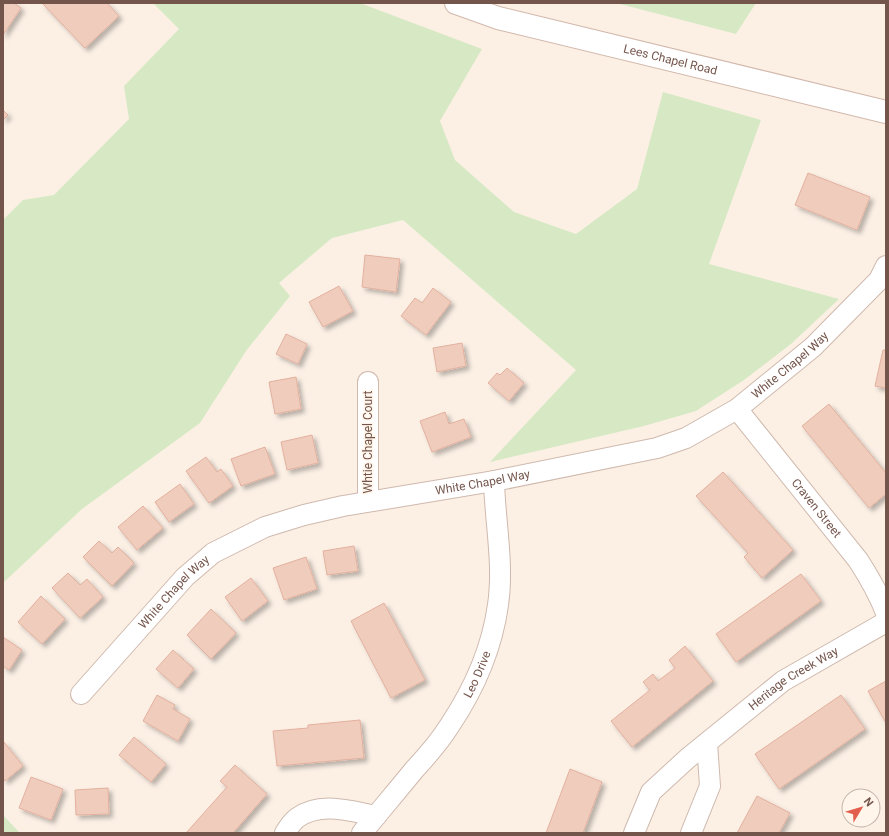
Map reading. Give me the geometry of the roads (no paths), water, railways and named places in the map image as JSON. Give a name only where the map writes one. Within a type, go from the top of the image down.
[{"type":"main road","name":"Lees Chapel Road","points":[[456,3],[498,18],[886,112]]},
{"type":"street","name":"White Chapel Way","points":[[81,694],[185,577],[213,553],[265,527],[304,515],[368,501],[494,481],[656,448],[686,438],[737,409],[813,347],[880,288],[879,280],[886,266]]},
{"type":"street","name":"Whtie Chapel Court","points":[[368,382],[368,501]]},
{"type":"street","name":"Craven Street","points":[[737,409],[858,560],[873,583],[886,613]]},
{"type":"street","name":"Leo Drive","points":[[362,833],[450,726],[465,702],[480,672],[491,639],[498,605],[500,570],[494,481]]},
{"type":"street","name":"Heritage Creek Way","points":[[634,833],[651,792],[688,758],[783,681],[886,622]]},
{"type":"street","points":[[691,833],[710,786],[706,743]]},
{"type":"street","points":[[285,833],[296,819],[313,810],[331,808],[376,816]]}]
